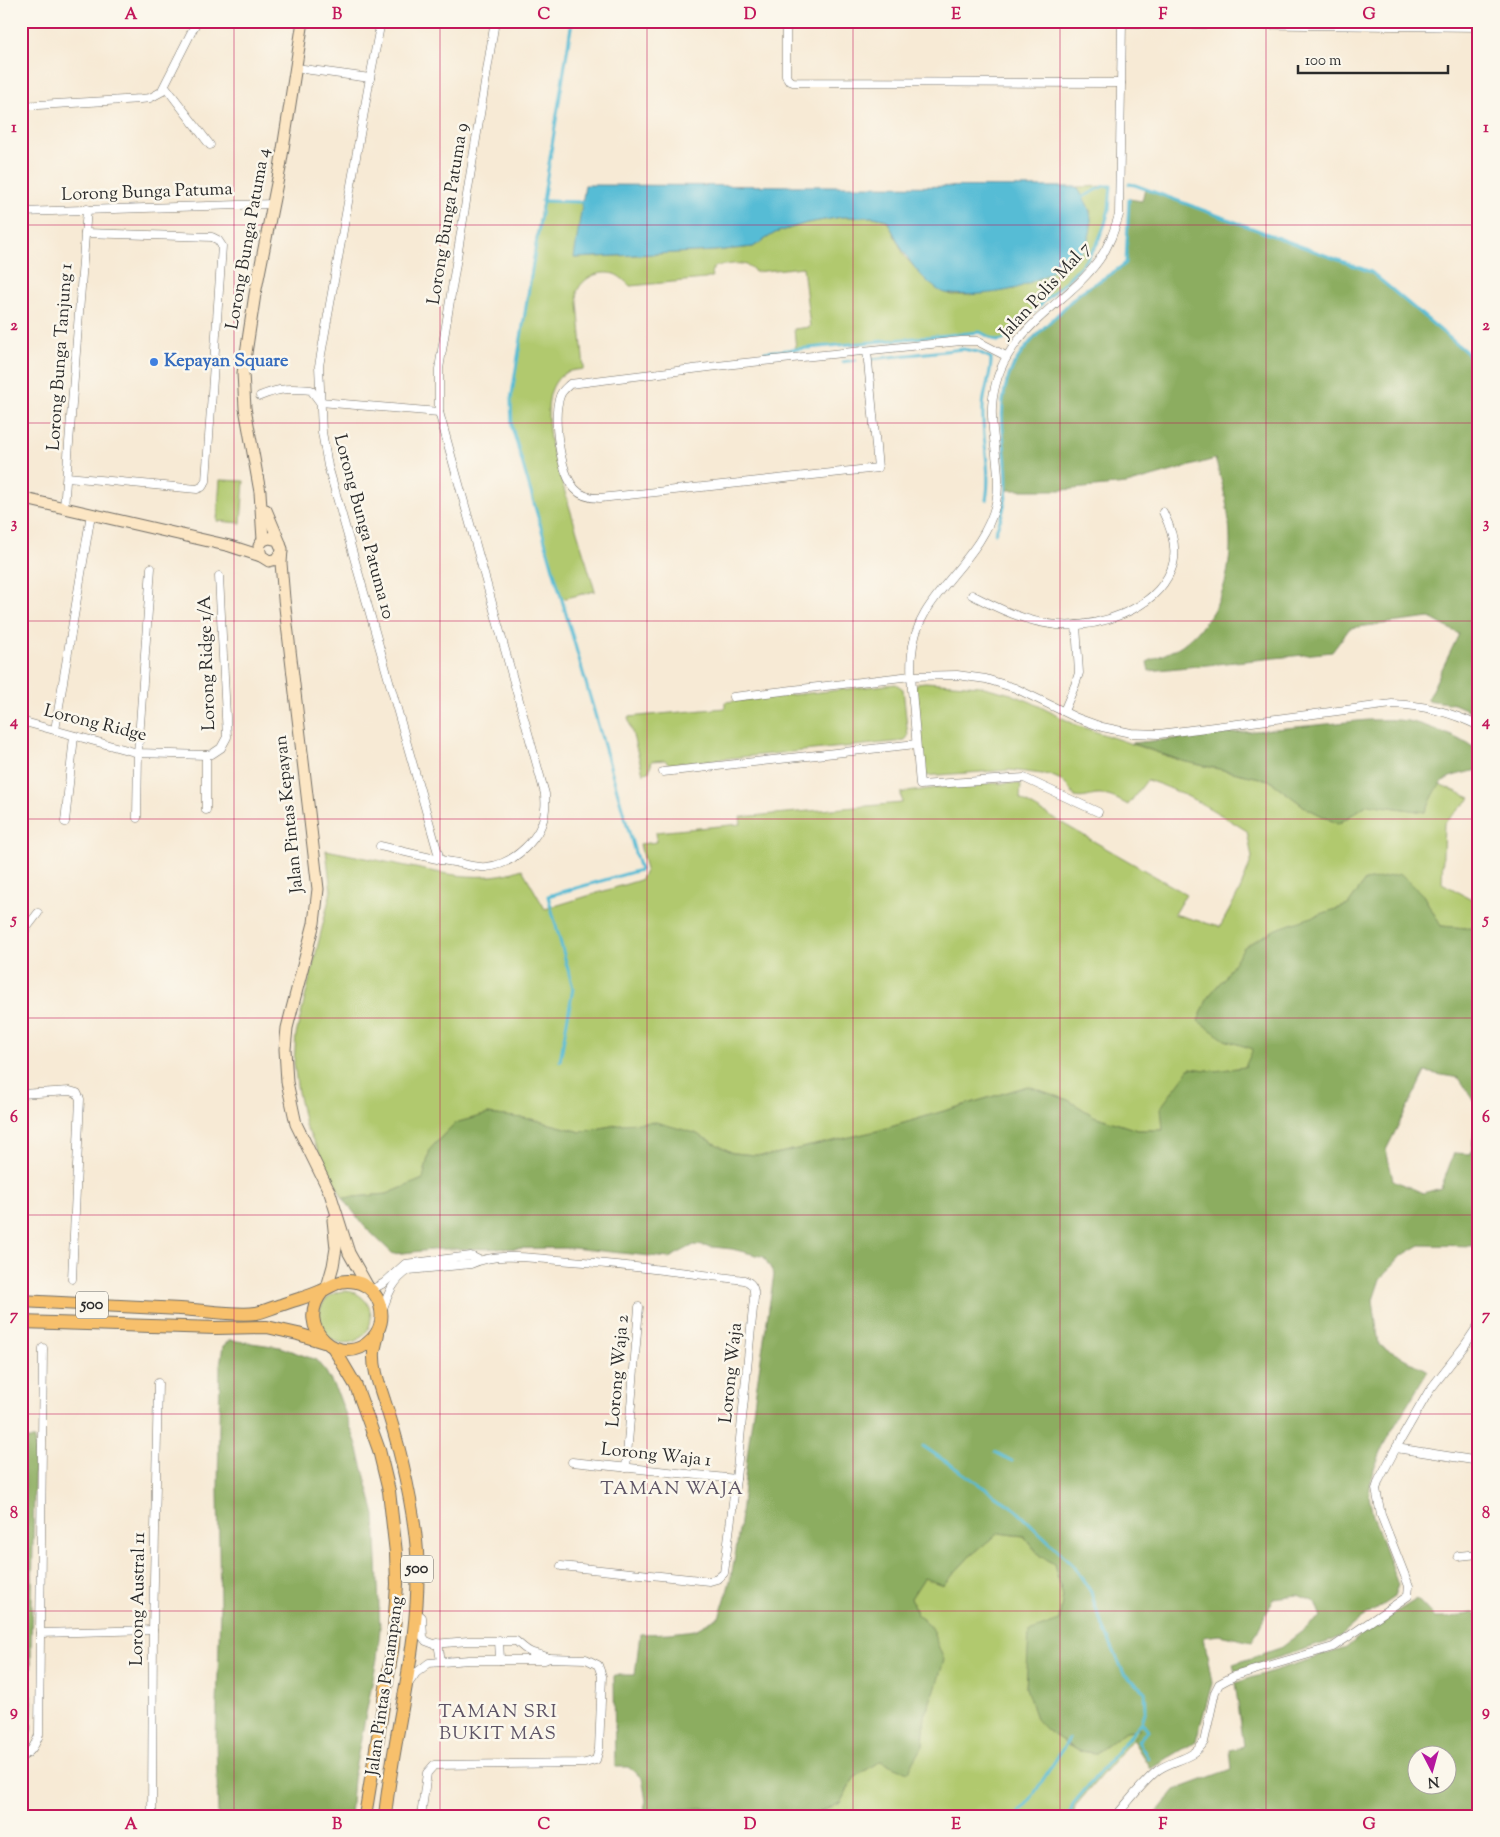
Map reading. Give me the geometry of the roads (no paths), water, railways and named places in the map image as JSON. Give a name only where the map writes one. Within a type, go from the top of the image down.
[{"type":"main road","name":"500","points":[[23,1299],[256,1313],[325,1289],[340,1281],[362,1284],[369,1288]]},
{"type":"main road","points":[[369,1288],[377,1298],[382,1312]]},
{"type":"main road","name":"500","points":[[325,1289],[314,1304],[312,1318],[317,1332],[328,1344]]},
{"type":"main road","name":"500","points":[[21,1322],[216,1328],[267,1327],[298,1334],[347,1350],[361,1347],[373,1338],[380,1326],[382,1312]]},
{"type":"main road","name":"Jalan Pintas Penampang","points":[[380,1326],[374,1352],[375,1367],[402,1462],[411,1506],[416,1550],[417,1613],[385,1816]]},
{"type":"main road","name":"Jalan Pintas Penampang","points":[[328,1344],[356,1386],[379,1450],[389,1491],[396,1553],[397,1584],[393,1645],[364,1816]]},
{"type":"street","points":[[21,106],[150,98],[165,86],[197,21]]},
{"type":"street","name":"Lorong Bunga Patuma 4","points":[[260,492],[245,408],[243,373],[303,21]]},
{"type":"street","name":"Lorong Bunga Patuma 10","points":[[381,21],[319,366],[322,432],[328,466],[440,860]]},
{"type":"street","name":"Lorong Bunga Patuma 9","points":[[380,846],[483,868],[496,866],[508,860],[528,845],[536,835],[545,810],[544,794],[439,412],[439,369],[495,21]]},
{"type":"street","points":[[786,21],[786,75],[788,80],[793,82],[1121,83]]},
{"type":"street","points":[[1122,22],[1371,23],[1479,26]]},
{"type":"street","name":"Jalan Polis Mal 7","points":[[1098,812],[1024,778],[920,784],[911,676],[914,638],[924,614],[976,546],[992,516],[998,491],[998,472],[992,415],[998,374],[1006,356],[1015,344],[1089,272],[1111,240],[1118,214],[1122,22]]},
{"type":"street","points":[[296,68],[370,78]]},
{"type":"street","points":[[165,86],[210,145]]},
{"type":"street","name":"Lorong Bunga Patuma","points":[[21,212],[273,204]]},
{"type":"street","name":"Lorong Bunga Tanjung 1","points":[[64,508],[87,209]]},
{"type":"street","points":[[67,477],[199,488],[206,481],[209,451],[223,250],[220,243],[212,237],[85,233]]},
{"type":"street","points":[[867,351],[878,468],[600,498],[587,496],[575,490],[566,470],[559,443],[557,414],[560,396],[563,390],[570,384],[734,364],[961,341],[977,341],[1006,356]]},
{"type":"street","points":[[260,396],[278,389],[292,388],[311,390],[320,402],[439,412]]},
{"type":"street","points":[[260,492],[262,542],[259,550],[263,558]]},
{"type":"street","points":[[21,498],[230,546],[272,561],[277,559],[281,547],[260,492]]},
{"type":"street","points":[[972,595],[1035,622],[1055,625],[1100,622],[1121,614],[1149,598],[1161,586],[1171,570],[1174,553],[1172,532],[1163,512]]},
{"type":"street","points":[[55,730],[91,514]]},
{"type":"street","points":[[230,546],[262,542],[272,538],[281,547]]},
{"type":"street","name":"Jalan Pintas Kepayan","points":[[281,547],[284,599],[318,889],[314,923],[287,1028],[285,1049],[287,1082],[296,1124],[330,1193],[349,1253],[369,1288]]},
{"type":"street","name":"Jalan Pintas Kepayan","points":[[263,558],[276,575],[284,599]]},
{"type":"street","points":[[137,818],[138,753],[151,568]]},
{"type":"street","name":"Lorong Ridge 1/A","points":[[219,576],[227,737],[221,748]]},
{"type":"street","points":[[1064,711],[1079,673],[1076,625]]},
{"type":"street","points":[[733,697],[911,676],[957,675],[1015,688],[1102,727],[1131,734],[1392,704],[1431,708],[1479,726]]},
{"type":"street","name":"Lorong Ridge","points":[[21,722],[138,753],[206,755],[212,754],[221,748]]},
{"type":"street","points":[[65,822],[74,736]]},
{"type":"street","points":[[663,772],[916,744]]},
{"type":"street","points":[[206,755],[206,810]]},
{"type":"street","points":[[21,935],[38,913]]},
{"type":"street","points":[[21,1094],[70,1091],[77,1093],[80,1099],[72,1279]]},
{"type":"street","name":"Jalan Pintas Kepayan","points":[[325,1289],[333,1266],[336,1248],[330,1193]]},
{"type":"street","name":"Lorong Waja","points":[[369,1288],[384,1283],[405,1264],[471,1256],[480,1260]]},
{"type":"street","name":"Lorong Waja","points":[[382,1312],[392,1286],[402,1274],[409,1270],[471,1264],[480,1260],[506,1258],[587,1262],[664,1270],[750,1282],[753,1286],[754,1298],[726,1570],[717,1579],[710,1581],[561,1566]]},
{"type":"street","name":"Lorong Waja 2","points":[[626,1468],[639,1307]]},
{"type":"street","points":[[1116,1816],[1153,1774],[1161,1768],[1193,1755],[1200,1750],[1204,1742],[1219,1684],[1234,1676],[1333,1647],[1408,1596],[1409,1586],[1382,1515],[1376,1489],[1396,1448],[1434,1383],[1465,1346],[1479,1324]]},
{"type":"street","points":[[21,1757],[26,1755],[35,1746],[39,1735],[43,1348]]},
{"type":"street","name":"Lorong Austral 11","points":[[152,1816],[153,1630],[158,1383]]},
{"type":"street","points":[[1396,1448],[1479,1461]]},
{"type":"street","name":"Lorong Waja 1","points":[[572,1462],[736,1479]]},
{"type":"street","points":[[1458,1556],[1479,1554]]},
{"type":"street","points":[[417,1613],[422,1617],[423,1637],[426,1641],[434,1644],[500,1640],[516,1641],[527,1651],[534,1654],[542,1654],[549,1658]]},
{"type":"street","points":[[40,1633],[153,1630]]},
{"type":"street","points":[[500,1640],[500,1660]]},
{"type":"street","points":[[438,1644],[441,1661]]},
{"type":"street","points":[[407,1686],[422,1667],[429,1663],[441,1661],[545,1660],[549,1658],[586,1660],[598,1665],[602,1676],[599,1749],[596,1760],[585,1763],[434,1765],[427,1773],[421,1816]]},
{"type":"water","points":[[585,185],[1077,187],[1091,216],[1091,229],[1088,241],[1080,253],[1059,268],[1017,288],[1000,292],[965,295],[945,293],[929,283],[908,258],[887,220],[874,217],[842,217],[807,223],[775,233],[753,247],[714,251],[574,258]]},
{"type":"waterway","points":[[560,1061],[573,988],[548,896],[640,870],[512,427],[511,400],[572,21]]},
{"type":"waterway","points":[[1129,184],[1371,272],[1465,351],[1479,369]]},
{"type":"waterway","points":[[765,352],[980,332],[997,341],[1003,340],[1064,283],[1087,259],[1097,244],[1109,209],[1111,186],[1104,186],[1083,197]]},
{"type":"waterway","points":[[995,533],[1001,519],[1007,482],[1002,411],[1007,380],[1020,355],[1074,298],[1126,263],[1129,199]]},
{"type":"waterway","points":[[542,201],[583,202]]},
{"type":"waterway","points":[[871,359],[963,349],[978,352],[991,358],[983,408],[983,431],[988,477],[986,500]]},
{"type":"waterway","points":[[842,362],[856,360]]},
{"type":"waterway","points":[[923,1446],[1015,1509],[1073,1565],[1091,1592],[1098,1615],[1124,1674],[1145,1691],[1146,1709],[1142,1722],[1073,1804],[1069,1816]]},
{"type":"waterway","points":[[995,1452],[1012,1461]]},
{"type":"waterway","points":[[1142,1722],[1148,1730],[1138,1741],[1148,1758]]},
{"type":"waterway","points":[[1016,1816],[1030,1800],[1069,1739]]},
{"type":"waterway","points":[[924,1812],[928,1816]]},
{"type":"place","name":"Kepayan Square","points":[[154,362]]},
{"type":"district","name":"TAMAN WAJA","points":[[672,1489]]},
{"type":"district","name":"TAMAN SRI BUKIT MAS","points":[[498,1723]]}]
